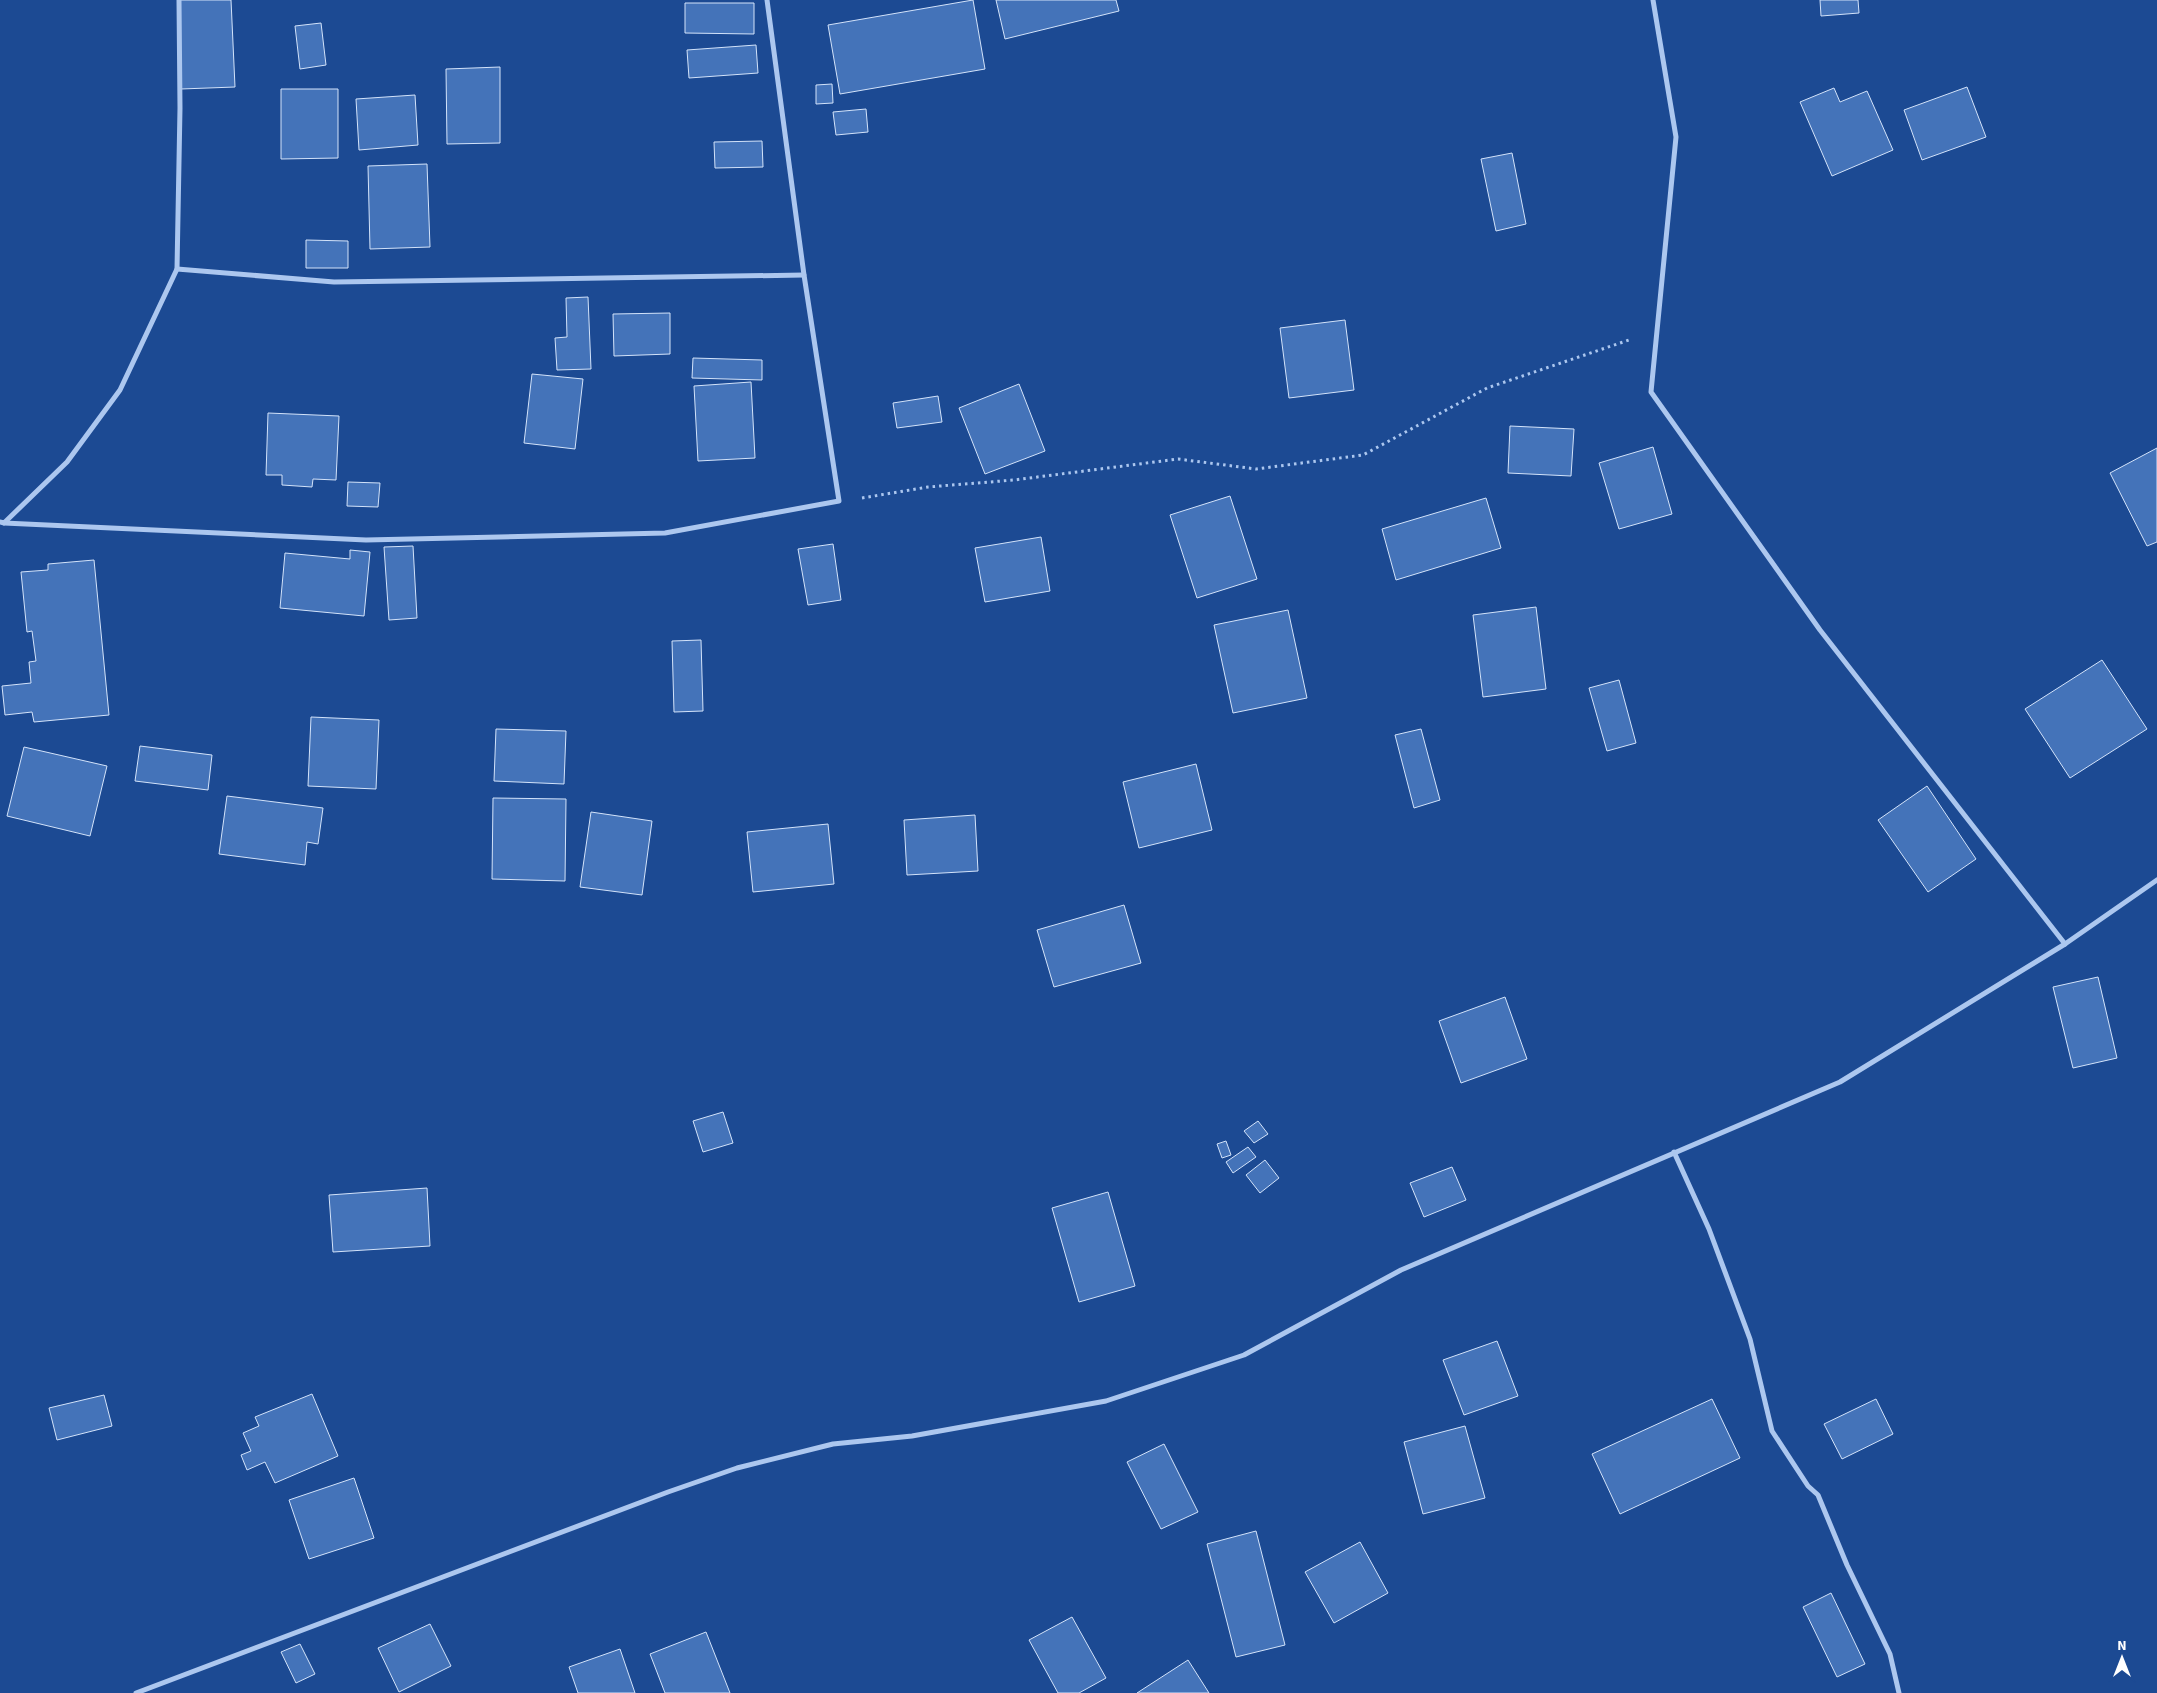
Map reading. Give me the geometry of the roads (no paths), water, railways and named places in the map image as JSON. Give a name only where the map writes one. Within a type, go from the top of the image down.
[{"type":"street","points":[[2,522],[67,462],[120,390],[177,269],[180,108],[179,0]]},
{"type":"street","points":[[2,522],[366,540],[665,533],[840,501],[804,275],[767,0]]},
{"type":"street","points":[[1652,0],[1676,137],[1651,392],[1820,630],[2065,944]]},
{"type":"street","points":[[177,269],[334,282],[804,275]]},
{"type":"street","points":[[136,1693],[668,1492],[737,1468],[834,1444],[912,1436],[1106,1400],[1244,1355],[1401,1270],[1840,1082],[2065,944],[2157,880]]},
{"type":"street","points":[[1674,1152],[1709,1229],[1750,1339],[1772,1431],[1808,1486],[1818,1495],[1847,1565],[1890,1654],[1900,1693]]}]
